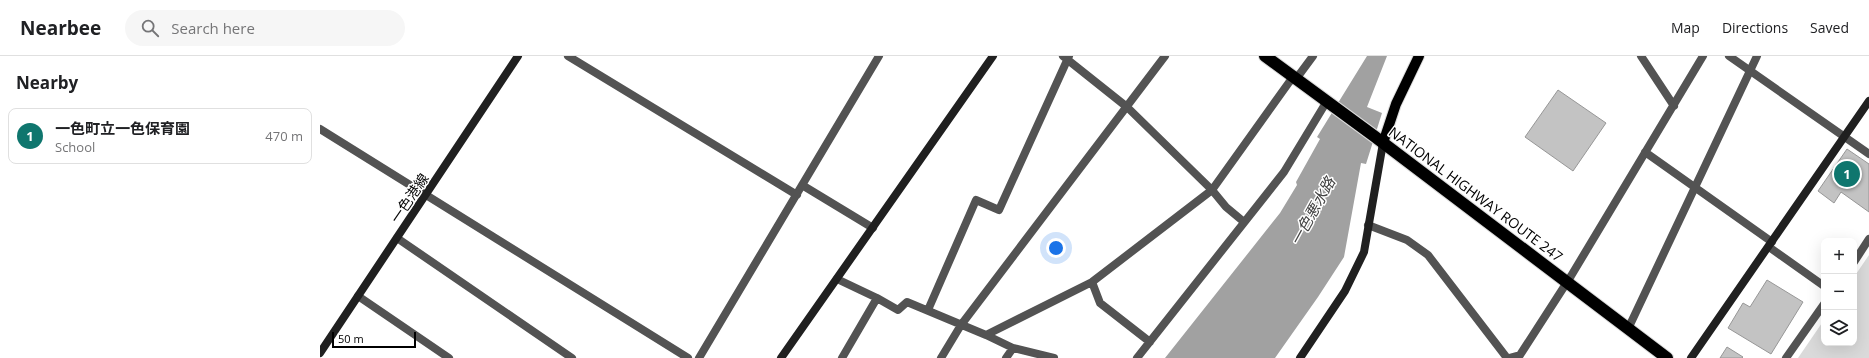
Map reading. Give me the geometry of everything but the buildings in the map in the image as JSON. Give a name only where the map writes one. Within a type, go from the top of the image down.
[{"type":"highway","name":"NATIONAL HIGHWAY ROUTE 247","points":[[1265,56],[1378,139],[1667,358]]},
{"type":"main road","points":[[1378,139],[1419,56]]},
{"type":"street","name":"一色港線","points":[[320,353],[518,56]]},
{"type":"street","points":[[568,56],[797,195]]},
{"type":"street","points":[[699,358],[879,56]]},
{"type":"street","points":[[781,358],[993,56]]},
{"type":"street","points":[[941,358],[961,325],[1165,56]]},
{"type":"street","points":[[986,335],[1092,282],[1212,190],[1290,82],[1296,79],[1313,56]]},
{"type":"street","points":[[1641,56],[1674,106]]},
{"type":"street","points":[[1368,225],[1407,240],[1428,255],[1501,351],[1508,358],[1520,355],[1674,106],[1703,56]]},
{"type":"street","points":[[1729,56],[1869,154]]},
{"type":"street","points":[[1628,329],[1757,56]]},
{"type":"street","points":[[928,310],[976,200],[999,210],[1066,57],[1127,107],[1212,190],[1226,207],[1244,222]]},
{"type":"street","points":[[1691,358],[1869,101]]},
{"type":"street","points":[[1137,358],[1284,172],[1331,104]]},
{"type":"street","points":[[320,129],[688,358]]},
{"type":"street","points":[[1300,358],[1345,291],[1364,252],[1378,139]]},
{"type":"street","points":[[1645,152],[1821,284]]},
{"type":"street","points":[[802,185],[873,228]]},
{"type":"street","points":[[397,238],[572,358]]},
{"type":"street","points":[[1857,257],[1869,239]]},
{"type":"street","points":[[837,279],[898,310],[907,302],[1013,348],[1054,358]]},
{"type":"street","points":[[1092,282],[1100,303],[1150,342]]},
{"type":"street","points":[[358,296],[449,358]]},
{"type":"street","points":[[842,358],[877,298]]},
{"type":"street","points":[[1786,358],[1821,308]]},
{"type":"street","points":[[1006,358],[1013,348]]},
{"type":"street","points":[[1496,358],[1501,351]]},
{"type":"shaded area","points":[[1869,255],[1869,358],[1798,358],[1821,324],[1821,346],[1857,346],[1857,273]]},
{"type":"water","name":"一色悪水路","points":[[1367,56],[1387,56],[1367,107],[1382,113],[1366,164],[1361,163],[1344,257],[1318,297],[1275,358],[1165,358],[1280,213],[1297,185],[1296,182],[1320,139],[1317,137]]},
{"type":"place","name":"一色町立一色保育園","points":[[1847,174]]}]
